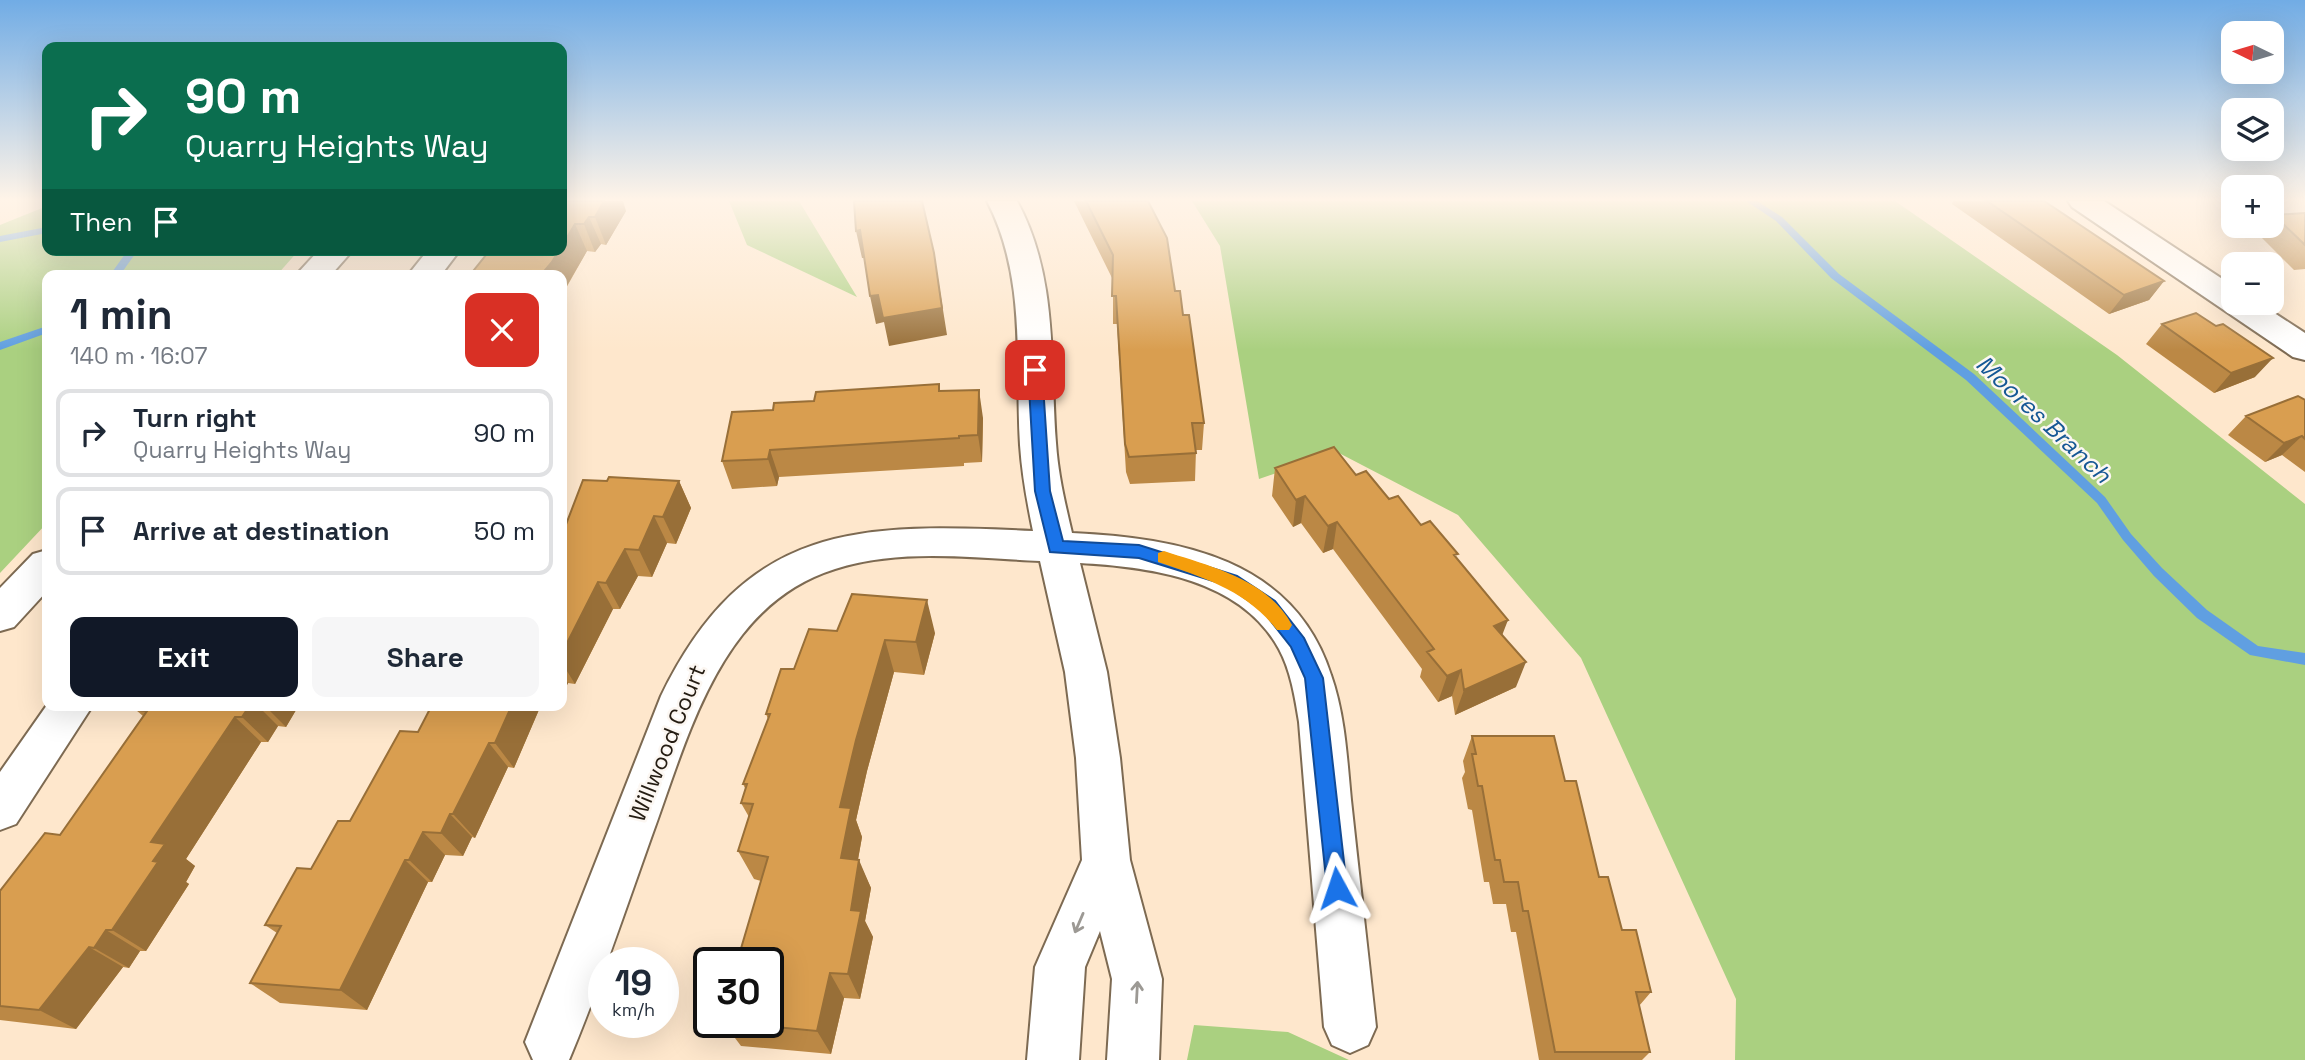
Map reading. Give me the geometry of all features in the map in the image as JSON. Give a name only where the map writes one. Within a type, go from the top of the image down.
[{"type":"street","points":[[1020,250],[1033,296],[1042,491],[1086,672],[1098,758],[1106,860],[1137,979],[1133,1060]]},
{"type":"street","points":[[2156,250],[2221,293]]},
{"type":"street","points":[[317,270],[332,256]]},
{"type":"street","points":[[428,270],[440,256]]},
{"type":"street","points":[[2254,315],[2305,348]]},
{"type":"street","name":"Willwood Court","points":[[551,1042],[682,696],[706,650],[734,614],[762,588],[793,568],[830,552],[873,544],[922,541],[1139,551],[1231,580],[1269,606],[1298,643],[1314,678],[1321,722],[1350,1027]]},
{"type":"street","points":[[0,615],[42,570]]},
{"type":"street","points":[[0,809],[68,711]]},
{"type":"street","points":[[1053,1060],[1060,967],[1106,860]]},
{"type":"green space","points":[[0,250],[42,250],[42,256],[294,256],[281,270],[42,270],[42,528],[0,573]]},
{"type":"green space","points":[[759,250],[829,250],[857,297]]},
{"type":"green space","points":[[1221,250],[1966,250],[2117,355],[2305,504],[2305,1060],[1735,1060],[1736,999],[1581,658],[1458,515],[1337,452],[1259,479]]},
{"type":"green space","points":[[1194,1025],[1288,1032],[1349,1060],[1187,1060]]},
{"type":"building","points":[[863,250],[933,250],[942,308],[883,318],[878,295],[870,296]]},
{"type":"building","points":[[1111,250],[1169,250],[1175,291],[1180,291],[1183,315],[1189,315],[1204,423],[1192,423],[1196,453],[1129,457],[1125,444],[1116,296],[1112,296],[1113,255]]},
{"type":"building","points":[[2059,250],[2118,250],[2164,281],[2124,295]]},
{"type":"building","points":[[485,256],[556,256],[545,270],[474,270]]},
{"type":"building","points":[[2196,313],[2216,326],[2223,324],[2273,358],[2231,373],[2162,324]]},
{"type":"building","points":[[939,384],[939,391],[979,390],[978,435],[770,450],[768,459],[722,461],[732,412],[773,410],[774,403],[814,401],[816,392]]},
{"type":"building","points":[[2298,396],[2305,400],[2305,439],[2302,436],[2284,443],[2246,416]]},
{"type":"building","points":[[1334,447],[1356,475],[1366,471],[1389,499],[1398,496],[1421,525],[1430,521],[1458,554],[1454,555],[1508,620],[1494,626],[1526,662],[1464,690],[1461,670],[1447,676],[1427,652],[1434,649],[1337,522],[1328,526],[1305,496],[1296,500],[1275,468]]},
{"type":"building","points":[[609,477],[679,481],[663,517],[654,516],[639,550],[625,549],[606,583],[598,582],[567,643],[567,522],[583,480],[607,481]]},
{"type":"building","points":[[852,594],[927,600],[916,642],[885,640],[856,740],[840,807],[851,808],[841,858],[859,860],[851,910],[861,911],[848,974],[830,973],[817,1031],[784,1028],[784,947],[741,947],[768,857],[738,851],[753,804],[741,803],[747,784],[743,784],[770,714],[766,714],[781,669],[794,669],[809,629],[837,631]]},
{"type":"building","points":[[147,711],[246,711],[242,717],[235,717],[151,842],[165,844],[153,861],[158,862],[112,930],[106,930],[94,948],[89,947],[39,1010],[0,1006],[0,891],[45,833],[60,835]]},
{"type":"building","points":[[429,711],[509,711],[495,743],[489,743],[441,833],[423,832],[409,860],[405,860],[340,990],[250,983],[281,926],[265,925],[297,868],[311,869],[338,821],[350,821],[400,731],[418,732]]},
{"type":"building","points":[[1472,736],[1554,736],[1565,781],[1576,781],[1599,877],[1608,877],[1622,930],[1636,930],[1651,992],[1636,992],[1650,1052],[1555,1052],[1528,911],[1523,911],[1518,882],[1504,882],[1500,860],[1495,860],[1482,786],[1478,786],[1472,754],[1476,754]]},
{"type":"waterway","name":"Moores Branch","points":[[1810,250],[1835,276],[1970,377],[2101,500],[2127,537],[2158,572],[2202,614],[2255,651],[2305,659]]},
{"type":"waterway","points":[[119,270],[129,256]]},
{"type":"waterway","points":[[0,346],[42,331]]},
{"type":"slow traffic","points":[[1164,557],[1189,563],[1231,580],[1269,606],[1283,625]]},
{"type":"route","points":[[1035,370],[1042,491],[1056,547],[1139,551],[1189,563],[1231,580],[1269,606],[1298,643],[1314,678],[1321,722],[1337,888]]}]
